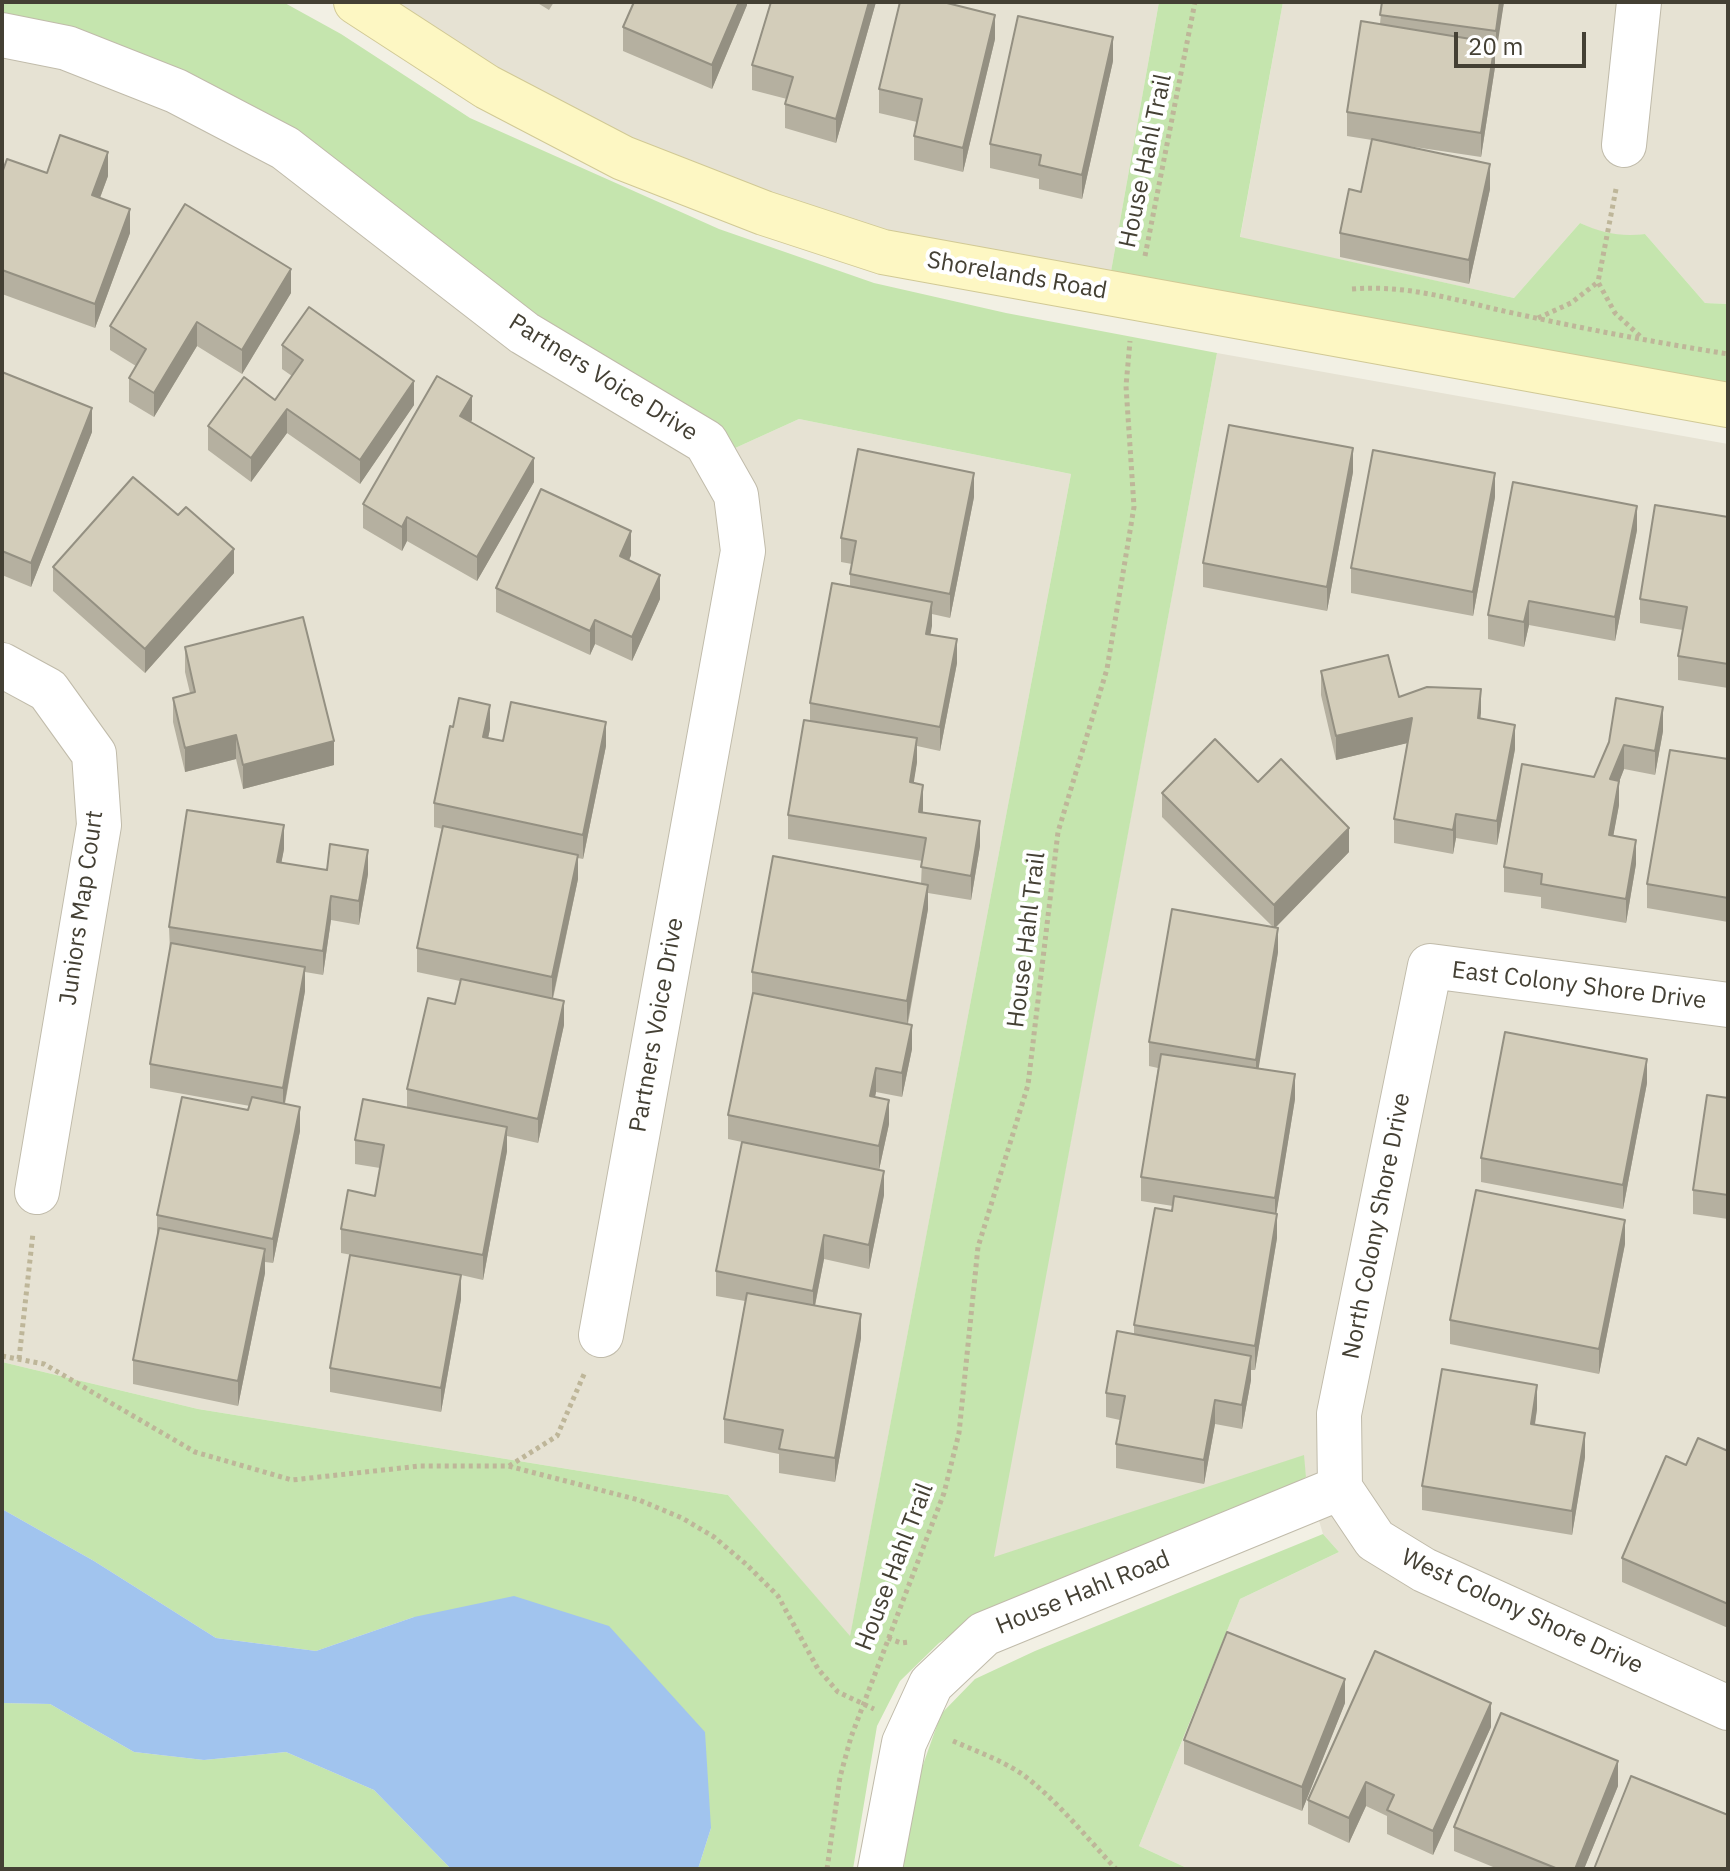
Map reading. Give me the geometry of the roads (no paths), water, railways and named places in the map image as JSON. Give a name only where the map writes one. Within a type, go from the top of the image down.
[{"type":"street","name":"Shorelands Road","points":[[356,2],[487,87],[623,158],[764,213],[883,252],[1728,405]]},
{"type":"street","points":[[1624,145],[1639,2]]},
{"type":"street","name":"Partners Voice Drive","points":[[2,35],[67,48],[176,91],[285,148],[524,333],[706,442],[736,495],[743,551],[601,1335]]},
{"type":"street","name":"Juniors Map Court","points":[[2,665],[48,690],[94,754],[99,825],[37,1192]]},
{"type":"street","name":"East Colony Shore Drive","points":[[1430,966],[1728,1005]]},
{"type":"street","name":"North Colony Shore Drive","points":[[1340,1488],[1339,1414],[1430,966]]},
{"type":"street","name":"West Colony Shore Drive","points":[[1340,1488],[1375,1540],[1424,1570],[1728,1708]]},
{"type":"street","name":"House Hahl Road","points":[[880,1869],[904,1743],[931,1684],[984,1634],[1340,1488]]},
{"type":"water","points":[[2,1509],[94,1561],[216,1638],[316,1651],[414,1617],[514,1596],[609,1626],[705,1732],[711,1828],[698,1869],[451,1869],[374,1790],[286,1752],[204,1760],[134,1752],[50,1704],[2,1703]]}]
